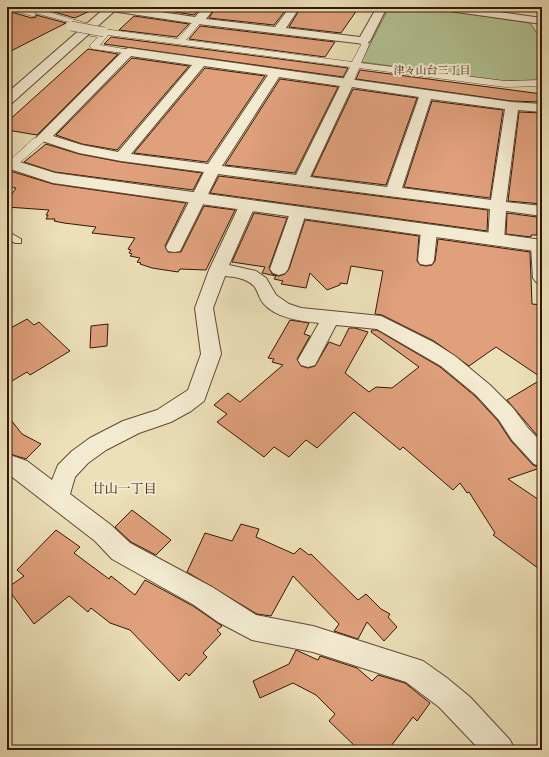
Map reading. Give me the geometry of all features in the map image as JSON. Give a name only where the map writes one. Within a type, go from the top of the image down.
[{"type":"street","points":[[8,7],[71,26],[104,32],[505,84],[542,83]]},
{"type":"street","points":[[23,7],[104,36],[93,46],[348,84],[512,106],[542,108]]},
{"type":"street","points":[[182,39],[210,7]]},
{"type":"street","points":[[278,30],[294,7]]},
{"type":"street","points":[[301,180],[348,84],[348,80],[365,45],[364,41],[382,7]]},
{"type":"street","points":[[442,7],[538,21],[542,31]]},
{"type":"street","points":[[7,100],[110,8],[198,21],[364,41]]},
{"type":"street","points":[[87,30],[182,39],[196,43]]},
{"type":"street","points":[[9,164],[44,137],[128,52]]},
{"type":"street","points":[[121,157],[201,62]]},
{"type":"street","points":[[174,247],[213,168],[276,73]]},
{"type":"street","points":[[393,192],[426,94]]},
{"type":"street","points":[[496,240],[498,206],[512,106]]},
{"type":"street","points":[[44,137],[79,149],[121,157],[542,211]]},
{"type":"street","points":[[9,164],[53,178],[541,246],[542,278]]},
{"type":"street","points":[[57,497],[66,472],[80,457],[98,444],[131,427],[164,416],[184,405],[197,395],[211,354],[204,308],[218,270],[247,206]]},
{"type":"street","points":[[279,269],[298,213]]},
{"type":"street","points":[[426,260],[429,231]]},
{"type":"street","points":[[218,270],[239,272],[250,275],[260,282],[270,298],[283,308],[299,314],[381,323],[448,361],[483,390],[506,414],[520,434],[542,458]]},
{"type":"street","points":[[308,360],[331,317]]},
{"type":"street","points":[[7,463],[19,468],[103,532],[121,551],[203,596],[227,613],[252,627],[313,639],[413,671],[427,680],[472,719],[500,750]]},
{"type":"lane","points":[[7,234],[18,241]]},
{"type":"green space","points":[[389,7],[422,7],[530,23],[542,40],[542,80],[504,81],[361,62]]},
{"type":"building","points":[[37,7],[98,7],[75,18]]},
{"type":"building","points":[[143,7],[202,7],[194,15]]},
{"type":"building","points":[[216,7],[288,7],[274,25],[209,18]]},
{"type":"building","points":[[301,7],[331,7],[357,10],[341,33],[289,27]]},
{"type":"building","points":[[7,11],[32,18],[36,17],[36,15],[66,23],[7,53]]},
{"type":"building","points":[[134,16],[189,24],[177,37],[119,30]]},
{"type":"building","points":[[200,26],[335,42],[325,57],[189,39]]},
{"type":"building","points":[[111,37],[348,68],[343,77],[104,44]]},
{"type":"building","points":[[88,49],[118,54],[37,135],[7,130],[7,122]]},
{"type":"building","points":[[132,58],[189,66],[117,150],[82,144],[56,135]]},
{"type":"building","points":[[205,68],[265,76],[207,162],[134,153]]},
{"type":"building","points":[[360,70],[542,94],[542,102],[511,101],[356,79]]},
{"type":"building","points":[[280,79],[338,87],[295,173],[225,165]]},
{"type":"building","points":[[353,89],[417,98],[386,185],[312,176]]},
{"type":"building","points":[[432,101],[503,110],[490,198],[404,187]]},
{"type":"building","points":[[519,112],[542,113],[542,204],[508,201]]},
{"type":"building","points":[[46,144],[79,154],[121,162],[202,173],[193,190],[55,172],[24,162]]},
{"type":"building","points":[[10,171],[53,184],[186,203],[165,246],[168,252],[181,252],[204,206],[235,210],[206,270],[180,269],[178,272],[152,268],[137,262],[140,258],[130,256],[132,254],[129,253],[131,250],[128,249],[135,238],[92,233],[96,227],[54,221],[55,219],[46,219],[48,215],[46,215],[49,210],[7,207],[7,201],[16,188],[7,187],[7,173]]},
{"type":"building","points":[[219,176],[488,210],[487,231],[210,193]]},
{"type":"building","points":[[254,213],[287,218],[269,268],[272,274],[279,276],[285,274],[289,269],[305,220],[419,236],[417,261],[420,265],[426,266],[432,265],[435,261],[438,239],[530,252],[532,304],[542,305],[542,378],[496,347],[469,366],[434,341],[382,315],[375,314],[383,271],[351,266],[347,284],[340,283],[340,285],[327,290],[310,273],[306,288],[281,284],[283,281],[274,279],[276,276],[262,273],[265,267],[232,262]]},
{"type":"building","points":[[507,213],[537,217],[537,235],[531,235],[531,237],[506,234]]},
{"type":"building","points":[[27,319],[34,325],[39,322],[70,351],[30,375],[27,372],[7,384],[7,330]]},
{"type":"building","points":[[290,320],[309,323],[304,334],[310,336],[297,359],[301,366],[308,368],[315,366],[329,342],[340,346],[349,328],[355,328],[368,332],[345,373],[369,392],[376,387],[392,388],[419,367],[371,332],[372,330],[377,330],[440,367],[475,396],[498,421],[511,441],[533,465],[540,468],[508,479],[542,502],[542,571],[493,535],[495,533],[469,492],[467,493],[460,483],[453,490],[403,447],[400,450],[354,412],[317,448],[306,440],[289,457],[274,447],[264,457],[217,422],[227,414],[214,405],[228,393],[240,402],[283,365],[272,362],[274,359],[268,358]]},
{"type":"building","points":[[108,324],[107,346],[90,348],[91,326]]},
{"type":"building","points":[[542,379],[542,441],[507,400]]},
{"type":"building","points":[[7,415],[22,434],[41,444],[26,459],[7,453]]},
{"type":"building","points":[[132,510],[171,540],[156,555],[131,542],[115,527]]},
{"type":"building","points":[[241,524],[259,529],[256,537],[294,554],[300,548],[309,555],[311,554],[358,600],[366,594],[381,609],[390,614],[388,617],[397,627],[384,641],[367,622],[358,639],[334,631],[339,624],[293,576],[271,616],[257,614],[187,572],[205,533],[232,541]]},
{"type":"building","points":[[56,530],[80,547],[74,553],[109,579],[111,576],[135,595],[145,580],[193,606],[222,626],[217,630],[221,634],[203,653],[207,657],[189,676],[186,673],[179,681],[130,630],[110,623],[91,608],[88,612],[69,596],[34,624],[7,588],[24,576],[17,570]]},
{"type":"building","points":[[296,650],[318,660],[320,656],[357,668],[372,681],[378,675],[405,683],[430,703],[417,721],[413,717],[388,750],[359,750],[329,721],[335,714],[316,695],[293,683],[260,698],[253,681],[289,664]]},
{"type":"district","name":"津々山台三丁目","points":[[432,70]]},
{"type":"district","name":"廿山一丁目","points":[[124,488]]}]
